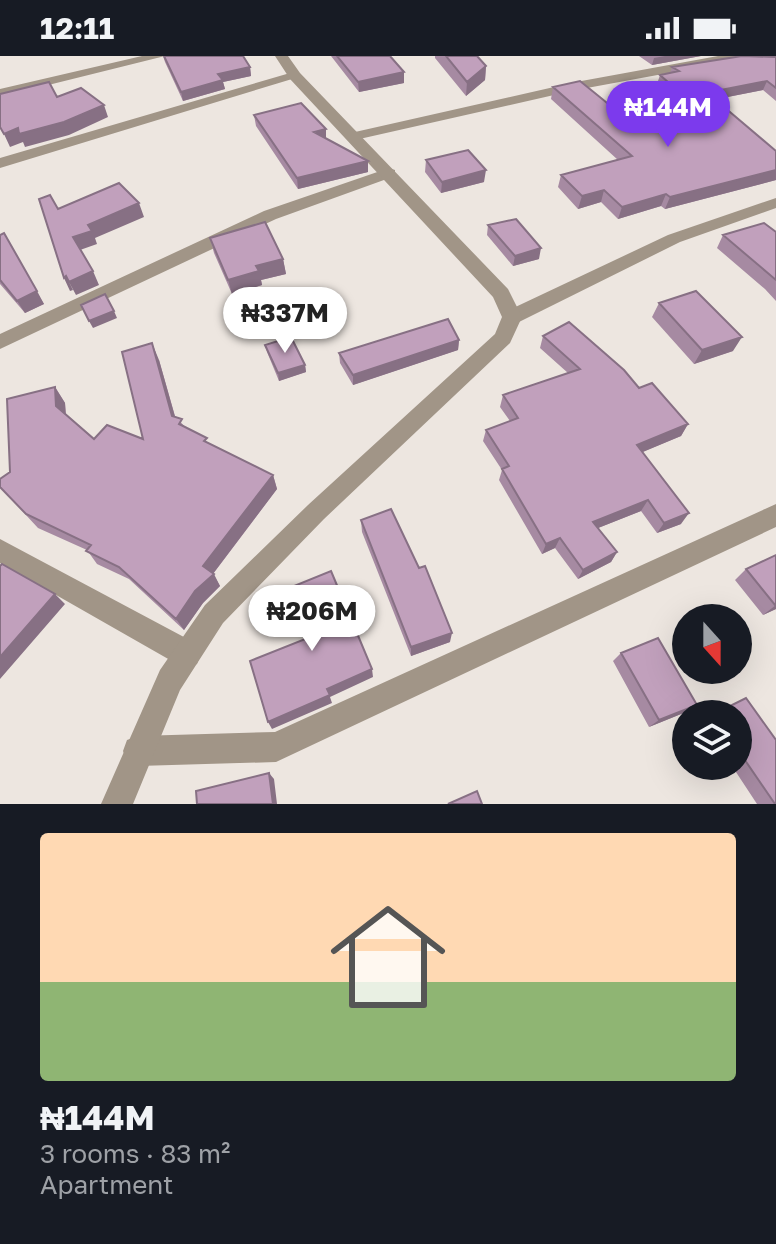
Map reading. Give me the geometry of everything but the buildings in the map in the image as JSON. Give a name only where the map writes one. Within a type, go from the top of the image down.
[{"type":"street","points":[[0,93],[159,56]]},
{"type":"street","points":[[281,56],[295,76],[355,136],[501,294],[512,317]]},
{"type":"street","points":[[355,136],[576,86],[739,56]]},
{"type":"street","points":[[0,163],[295,76]]},
{"type":"street","points":[[0,342],[270,215],[389,173]]},
{"type":"street","points":[[117,804],[170,680],[214,614],[316,512],[503,338],[512,317],[667,241],[745,211],[776,203]]},
{"type":"street","points":[[745,211],[766,228]]},
{"type":"street","points":[[138,751],[276,747],[776,515]]},
{"type":"street","points":[[0,550],[187,654]]}]
